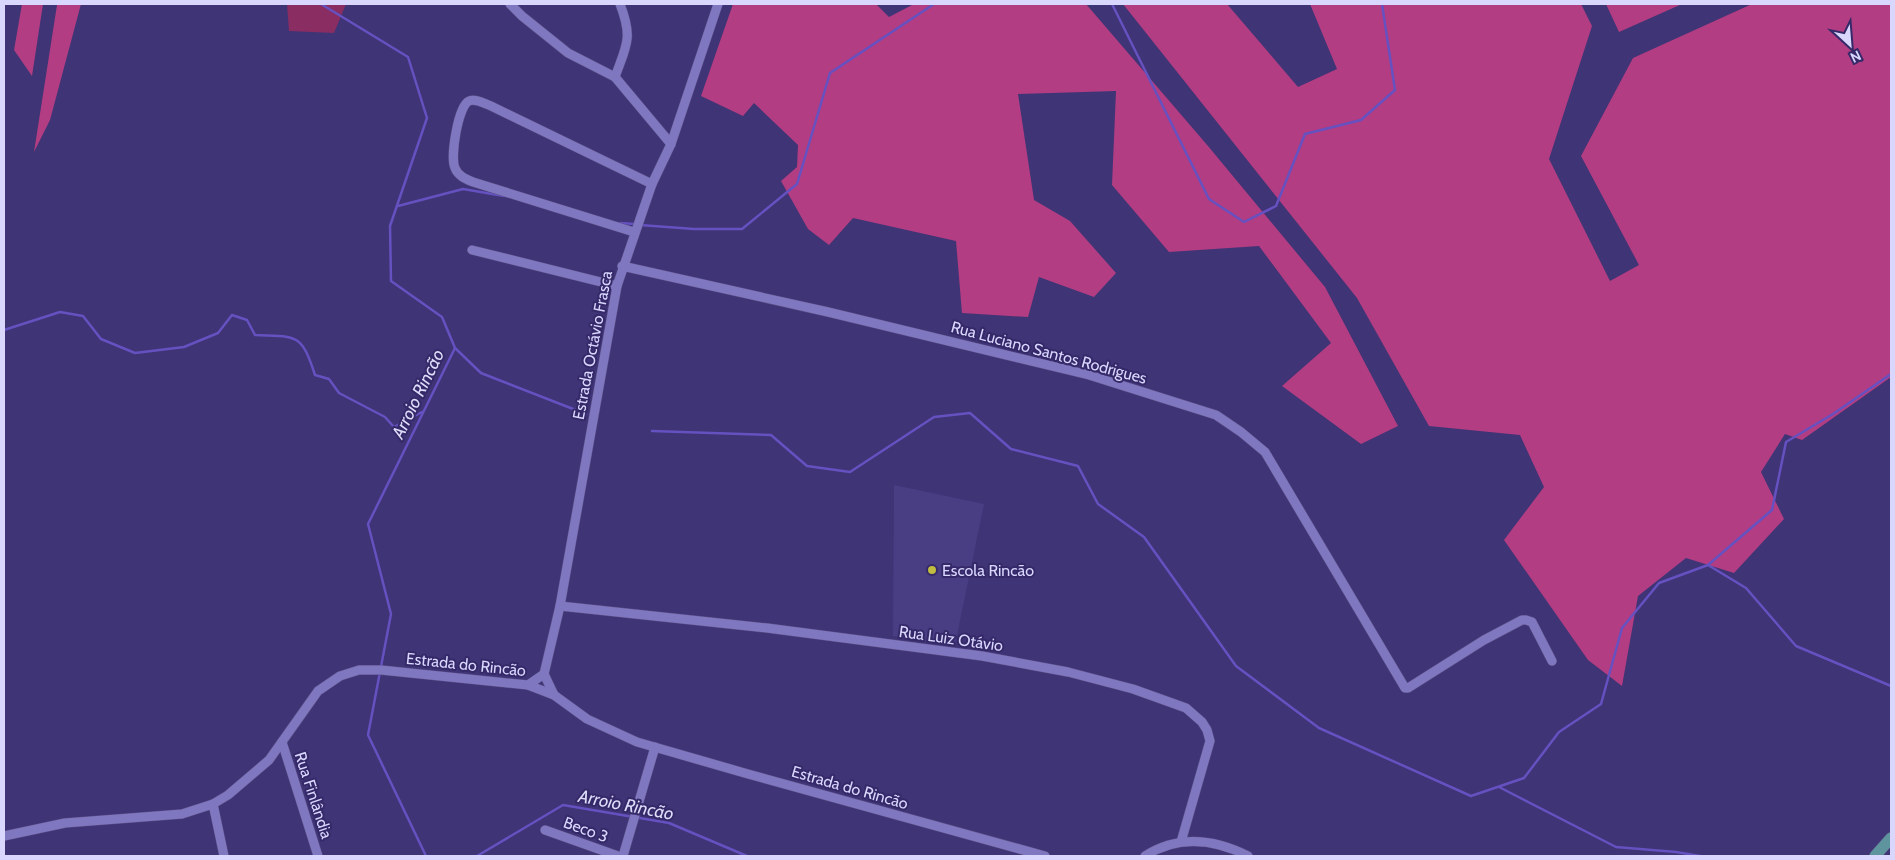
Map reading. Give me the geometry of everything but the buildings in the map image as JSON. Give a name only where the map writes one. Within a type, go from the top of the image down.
[{"type":"main road","points":[[1875,856],[1891,838]]},
{"type":"street","points":[[510,4],[568,53],[615,77],[672,144]]},
{"type":"street","points":[[615,77],[628,42],[627,23],[620,4]]},
{"type":"street","name":"Estrada Octávio Frasca","points":[[544,674],[560,606],[622,266],[652,184],[672,144],[718,4]]},
{"type":"street","points":[[634,232],[473,182],[458,174],[453,163],[452,150],[462,109],[471,100],[483,103],[652,184]]},
{"type":"street","points":[[472,250],[617,286]]},
{"type":"street","name":"Rua Luciano Santos Rodrigues","points":[[622,266],[828,312],[1089,375],[1216,415],[1265,452],[1405,688],[1408,688],[1484,640],[1522,620],[1532,622],[1552,661]]},
{"type":"street","name":"Rua Luiz Otávio","points":[[560,606],[767,628],[982,656],[1068,672],[1133,689],[1186,708],[1202,722],[1207,730],[1210,741],[1180,842]]},
{"type":"street","name":"Estrada do Rincão","points":[[4,836],[65,823],[182,814],[213,804],[228,795],[268,760],[318,691],[340,676],[359,670],[442,675],[528,684],[554,695],[587,720],[637,742],[1045,856]]},
{"type":"street","points":[[528,684],[544,674],[554,695]]},
{"type":"street","name":"Rua Finlândia","points":[[282,742],[318,856]]},
{"type":"street","points":[[624,856],[655,747]]},
{"type":"street","points":[[213,804],[224,856]]},
{"type":"street","name":"Beco 3","points":[[545,830],[618,856]]},
{"type":"street","points":[[1145,856],[1154,850],[1180,842],[1207,843],[1248,856]]},
{"type":"shaded area","points":[[22,4],[43,4],[32,76],[14,50]]},
{"type":"shaded area","points":[[52,4],[81,4],[50,120],[34,152],[57,5]]},
{"type":"shaded area","points":[[287,4],[346,4],[334,33],[289,31]]},
{"type":"shaded area","points":[[733,4],[876,4],[889,17],[914,4],[1086,4],[1208,146],[1325,287],[1398,426],[1361,444],[1282,386],[1331,343],[1259,246],[1169,252],[1112,185],[1116,91],[1018,94],[1034,200],[1070,221],[1116,273],[1094,297],[1039,277],[1028,317],[962,313],[956,241],[853,218],[829,245],[808,229],[781,181],[797,167],[798,145],[754,103],[743,116],[701,96]]},
{"type":"shaded area","points":[[1123,4],[1227,4],[1298,87],[1337,69],[1310,4],[1581,4],[1592,26],[1549,159],[1610,281],[1639,265],[1581,156],[1633,58],[1752,4],[1891,4],[1891,377],[1802,440],[1785,434],[1761,472],[1784,519],[1734,573],[1686,558],[1638,596],[1622,686],[1588,660],[1504,540],[1544,487],[1520,435],[1429,426],[1357,298]]},
{"type":"shaded area","points":[[1606,4],[1682,4],[1619,32]]},
{"type":"shaded area","name":"Escola Rincão","points":[[894,485],[984,504],[955,645],[893,636]]},
{"type":"waterway","name":"Arroio Rincão","points":[[321,4],[408,57],[427,118],[390,226],[391,281],[442,317],[455,348],[368,524],[391,614],[368,735],[426,856]]},
{"type":"waterway","points":[[640,225],[694,229],[742,229],[797,184],[830,73],[934,4]]},
{"type":"waterway","points":[[1112,4],[1209,199],[1244,222],[1276,206],[1305,134],[1361,120],[1395,90],[1382,4]]},
{"type":"waterway","points":[[398,206],[463,189],[504,196]]},
{"type":"waterway","points":[[620,223],[635,224]]},
{"type":"waterway","points":[[4,330],[60,312],[83,316],[101,339],[135,353],[184,347],[218,333],[232,315],[247,320],[255,335],[289,337],[296,340],[306,351],[315,375],[329,379],[339,393],[385,417],[394,427],[422,412]]},
{"type":"waterway","points":[[455,348],[481,373],[586,414]]},
{"type":"waterway","points":[[652,431],[771,435],[807,466],[850,472],[934,417],[970,413],[1011,449],[1078,466],[1098,504],[1144,537],[1236,666],[1319,728],[1471,796],[1524,778],[1559,732],[1601,704],[1622,628],[1659,583],[1708,565],[1772,510],[1786,442],[1833,414],[1891,374]]},
{"type":"waterway","points":[[1708,565],[1746,588],[1796,646],[1891,686]]},
{"type":"waterway","points":[[1499,787],[1616,847],[1700,856]]},
{"type":"waterway","name":"Arroio Rincão","points":[[477,856],[563,805],[669,823],[747,856]]},
{"type":"place","name":"Escola Rincão","points":[[932,570]]}]
